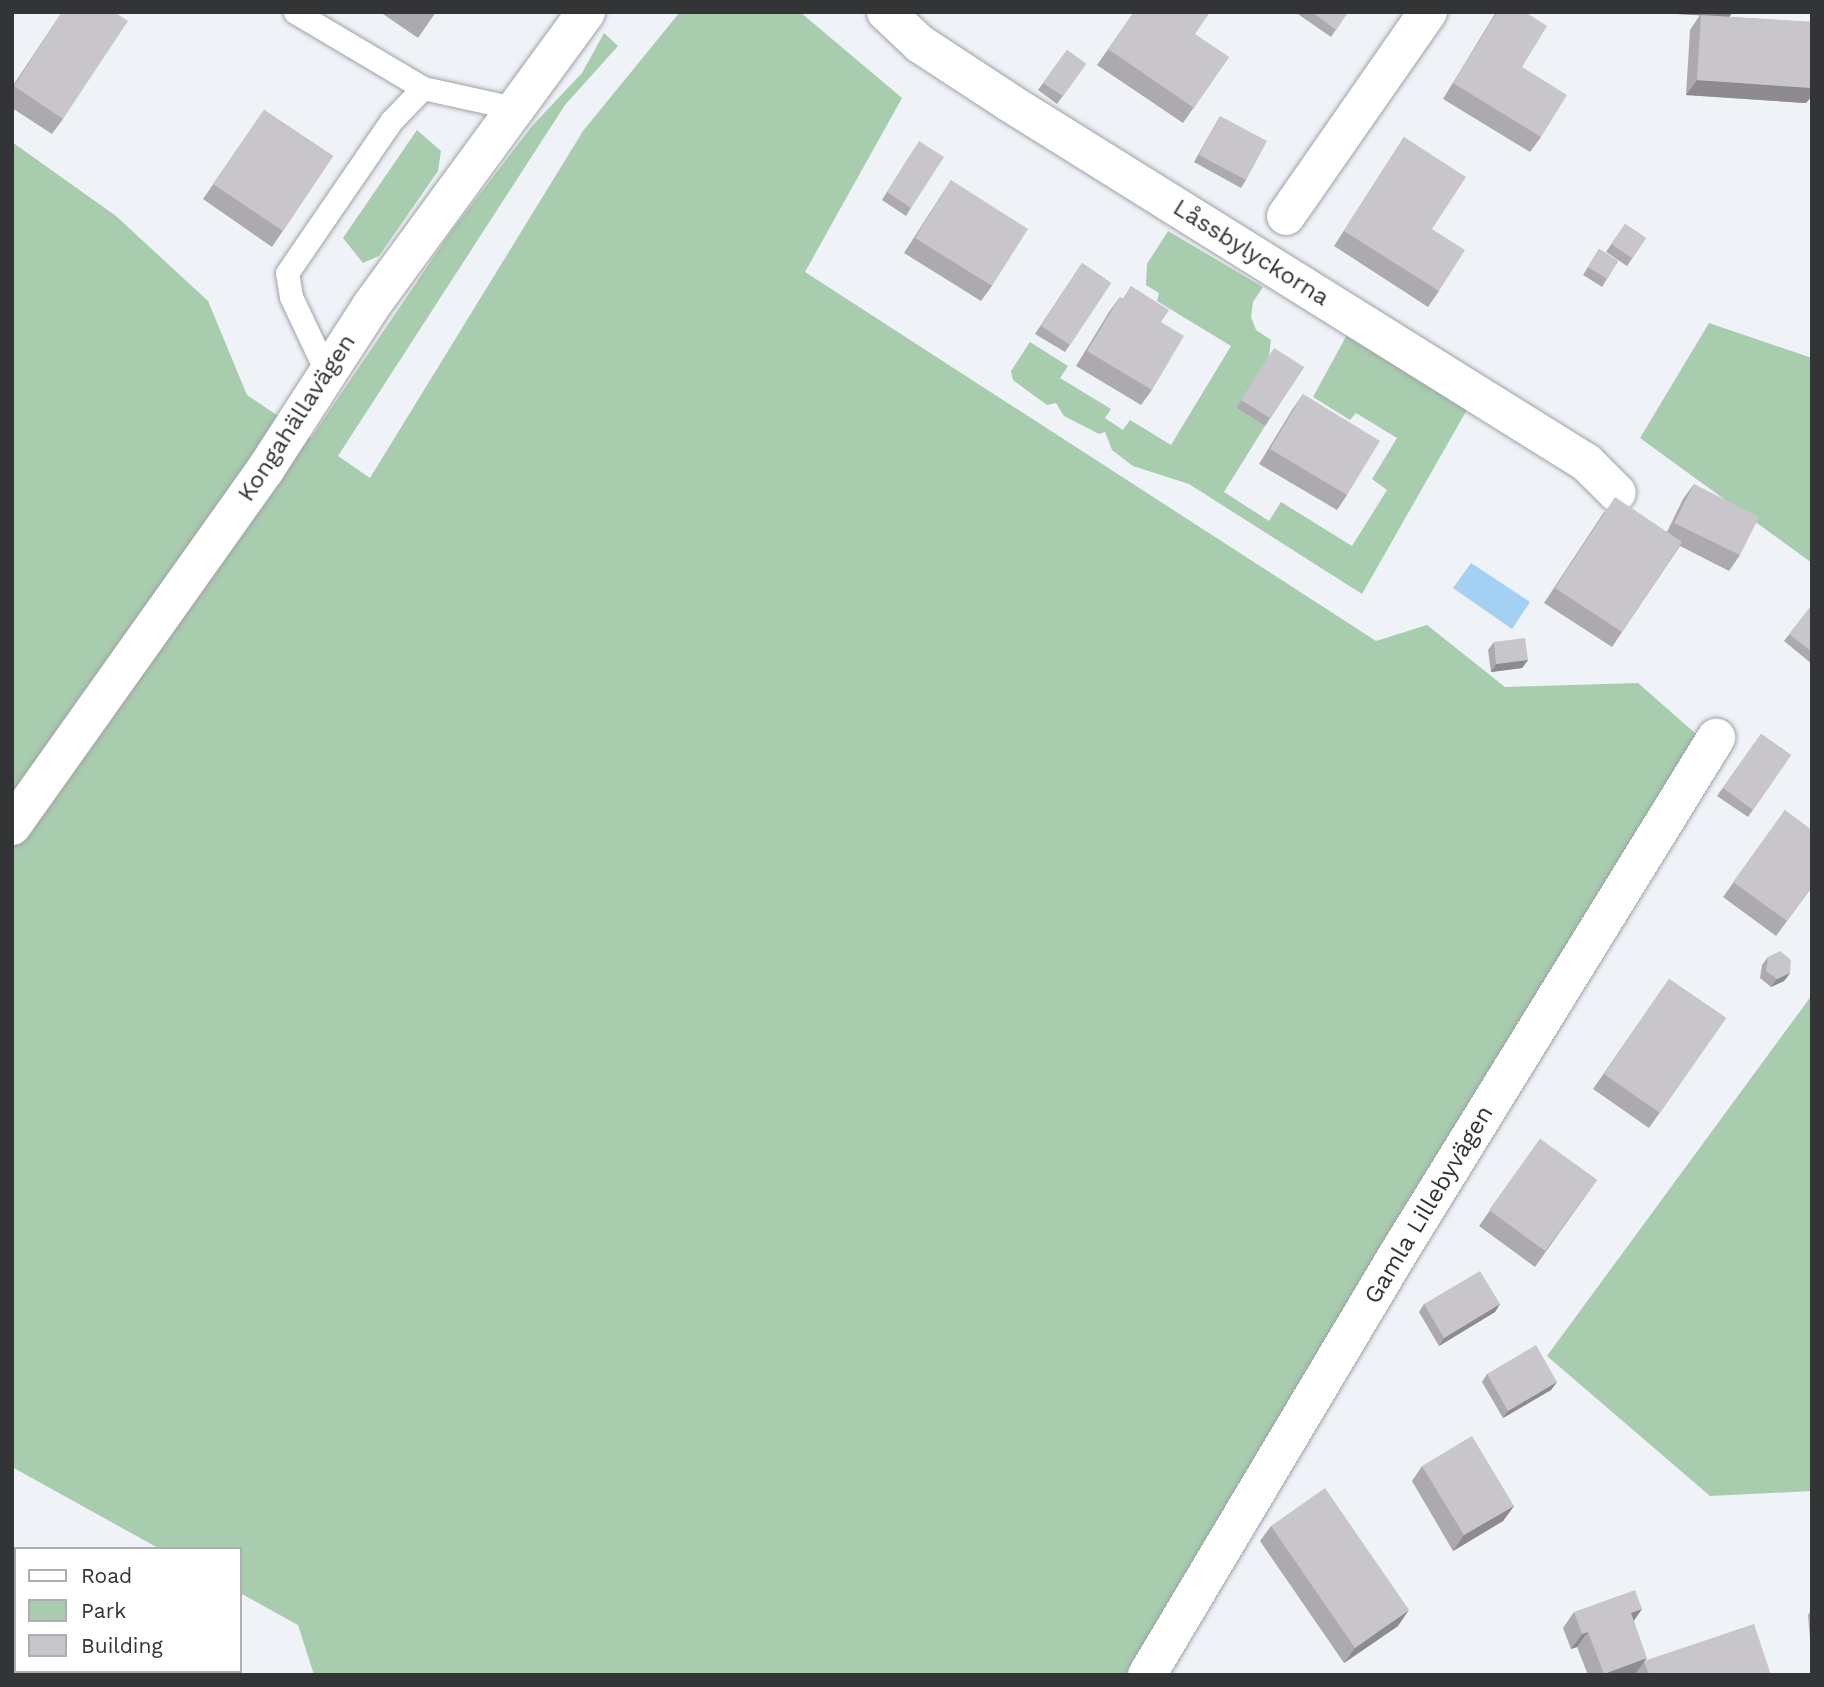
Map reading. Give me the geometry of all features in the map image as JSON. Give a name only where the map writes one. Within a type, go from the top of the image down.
[{"type":"street","name":"Kongahällavägen","points":[[12,826],[265,470],[327,373],[514,108],[586,12]]},
{"type":"street","name":"Låssbylyckorna","points":[[886,12],[920,44],[1010,103],[1587,463],[1617,493]]},
{"type":"street","points":[[1286,216],[1428,12]]},
{"type":"street","name":"Gamla Lillebyvägen","points":[[1147,1675],[1392,1262],[1716,738]]},
{"type":"lane","points":[[295,12],[423,88],[514,108]]},
{"type":"lane","points":[[327,373],[291,297],[287,273],[391,121],[423,88]]},
{"type":"green space","points":[[680,12],[800,12],[902,98],[805,272],[1376,641],[1427,625],[1505,687],[1638,683],[1696,734],[1128,1675],[314,1675],[298,1625],[242,1594],[242,1547],[156,1547],[12,1467],[12,142],[116,216],[208,301],[247,395],[311,438],[450,233],[532,126],[582,73],[604,33],[618,46],[565,105],[338,456],[370,478],[583,131]]},
{"type":"green space","points":[[417,130],[441,151],[438,171],[379,256],[363,263],[343,238]]},
{"type":"green space","points":[[1168,231],[1263,287],[1253,302],[1251,317],[1256,330],[1271,340],[1269,356],[1236,408],[1265,426],[1224,492],[1269,521],[1281,502],[1352,546],[1387,490],[1372,479],[1397,438],[1356,413],[1350,420],[1313,397],[1349,331],[1468,408],[1362,594],[1189,484],[1133,466],[1112,450],[1105,432],[1099,434],[1064,416],[1056,403],[1047,405],[1013,380],[1011,371],[1030,342],[1068,366],[1060,378],[1111,409],[1105,418],[1123,430],[1130,420],[1171,445],[1231,346],[1157,301],[1159,293],[1146,285],[1147,264]]},
{"type":"green space","points":[[1709,323],[1812,358],[1812,563],[1640,438]]},
{"type":"green space","points":[[1812,995],[1812,1491],[1710,1496],[1547,1356]]},
{"type":"water","points":[[1471,563],[1530,602],[1512,629],[1453,588]]},
{"type":"building","points":[[62,12],[114,12],[128,21],[63,119],[14,86]]},
{"type":"building","points":[[1134,12],[1210,12],[1195,34],[1229,57],[1194,108],[1108,49]]},
{"type":"building","points":[[1312,12],[1348,12],[1336,30]]},
{"type":"building","points":[[1497,12],[1525,12],[1547,26],[1522,67],[1567,95],[1541,137],[1453,83]]},
{"type":"building","points":[[1701,15],[1812,22],[1812,88],[1697,80]]},
{"type":"building","points":[[1067,50],[1086,64],[1063,96],[1043,83]]},
{"type":"building","points":[[264,110],[333,156],[283,231],[213,184]]},
{"type":"building","points":[[1220,116],[1267,141],[1246,180],[1199,155]]},
{"type":"building","points":[[1404,137],[1466,177],[1432,229],[1465,250],[1439,291],[1344,231]]},
{"type":"building","points":[[919,141],[944,157],[911,208],[887,192]]},
{"type":"building","points":[[951,180],[1028,229],[992,286],[915,238]]},
{"type":"building","points":[[1625,224],[1646,238],[1632,258],[1611,244]]},
{"type":"building","points":[[1599,249],[1618,261],[1607,279],[1588,267]]},
{"type":"building","points":[[1082,263],[1111,283],[1070,345],[1041,326]]},
{"type":"building","points":[[1131,286],[1169,310],[1161,322],[1184,336],[1152,390],[1087,351],[1120,297],[1123,300]]},
{"type":"building","points":[[1274,348],[1304,367],[1270,418],[1241,400]]},
{"type":"building","points":[[1303,394],[1380,441],[1347,495],[1270,449]]},
{"type":"building","points":[[1694,484],[1759,517],[1740,555],[1674,523]]},
{"type":"building","points":[[1615,497],[1682,542],[1622,632],[1555,588]]},
{"type":"building","points":[[1812,605],[1812,652],[1789,634]]},
{"type":"building","points":[[1525,638],[1528,660],[1496,664],[1494,642]]},
{"type":"building","points":[[1761,734],[1791,755],[1753,810],[1723,788]]},
{"type":"building","points":[[1785,810],[1812,830],[1812,886],[1787,921],[1733,882]]},
{"type":"building","points":[[1780,951],[1791,960],[1790,973],[1777,979],[1766,971],[1768,957]]},
{"type":"building","points":[[1669,979],[1726,1018],[1660,1113],[1604,1074]]},
{"type":"building","points":[[1540,1139],[1597,1180],[1545,1251],[1489,1210]]},
{"type":"building","points":[[1480,1271],[1500,1304],[1444,1338],[1424,1304]]},
{"type":"building","points":[[1536,1345],[1557,1382],[1508,1411],[1487,1374]]},
{"type":"building","points":[[1472,1436],[1514,1506],[1464,1535],[1422,1466]]},
{"type":"building","points":[[1325,1488],[1409,1610],[1355,1648],[1271,1526]]},
{"type":"building","points":[[1635,1590],[1642,1609],[1631,1613],[1647,1658],[1604,1674],[1588,1632],[1582,1634],[1574,1612]]},
{"type":"building","points":[[1754,1624],[1771,1675],[1649,1675],[1644,1661]]}]
